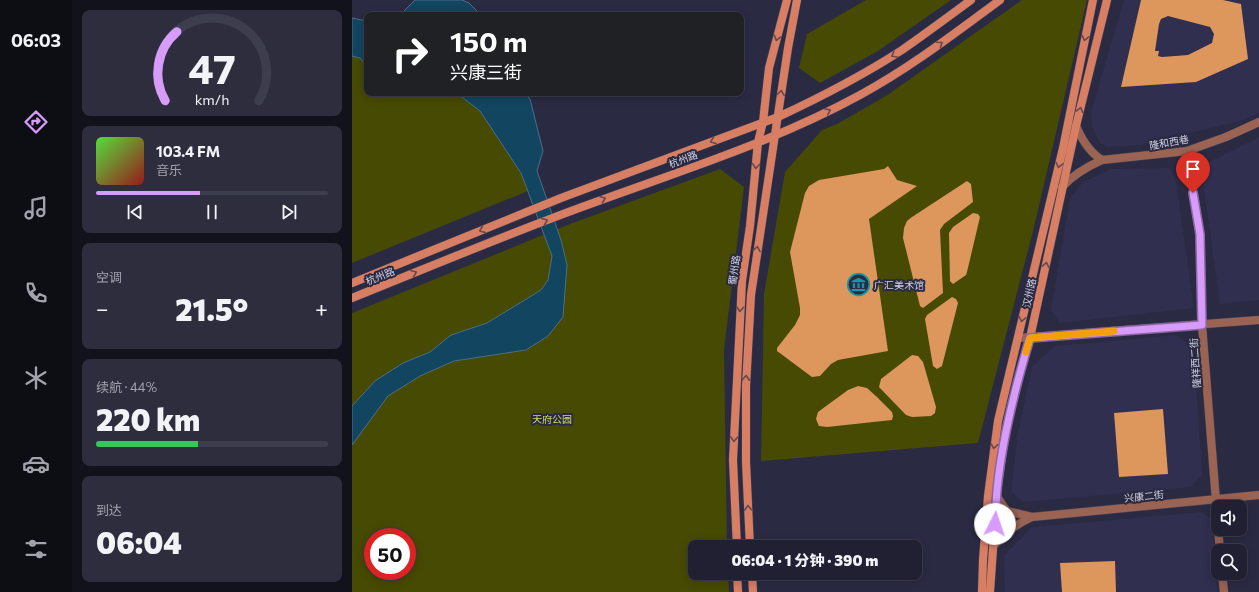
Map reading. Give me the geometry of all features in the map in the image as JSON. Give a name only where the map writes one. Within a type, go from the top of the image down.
[{"type":"main road","name":"蜀州路","points":[[737,540],[733,460],[736,361],[742,282],[750,226],[758,142],[763,122],[769,68],[787,0]]},
{"type":"main road","name":"蜀州路","points":[[750,540],[746,462],[748,335],[755,261],[797,0]]},
{"type":"main road","name":"杭州路","points":[[352,283],[560,198],[778,117],[854,79],[902,50],[971,0]]},
{"type":"main road","name":"杭州路","points":[[352,298],[566,212],[758,142],[776,134],[860,95],[908,66],[1000,0]]},
{"type":"main road","name":"汉州路","points":[[982,592],[985,526],[998,421],[1063,148],[1093,0]]},
{"type":"main road","name":"汉州路","points":[[990,592],[997,497],[1005,435],[1018,379],[1030,338],[1062,187],[1107,0]]},
{"type":"main road","points":[[737,580],[738,592]]},
{"type":"main road","points":[[752,580],[753,592]]},
{"type":"street","name":"隆和西巷","points":[[1062,187],[1071,177],[1081,170],[1102,160],[1187,151],[1226,137],[1259,122]]},
{"type":"street","points":[[1076,126],[1085,144],[1095,156],[1102,160]]},
{"type":"street","name":"隆祥西二街","points":[[1187,151],[1200,234],[1202,325],[1216,499]]},
{"type":"street","points":[[1018,338],[1259,320]]},
{"type":"street","name":"兴康二街","points":[[1032,517],[1259,495]]},
{"type":"street","points":[[997,497],[1007,511],[1032,517]]},
{"type":"street","points":[[993,548],[998,540],[1011,529],[1032,517]]},
{"type":"street","points":[[1223,580],[1224,592]]},
{"type":"shaded area","points":[[1124,0],[1259,0],[1259,113],[1244,120],[1139,145],[1107,147],[1099,142],[1092,127],[1091,112]]},
{"type":"shaded area","points":[[1259,137],[1259,300],[1220,304],[1201,166]]},
{"type":"shaded area","points":[[1170,168],[1176,182],[1194,308],[1060,323],[1051,310],[1070,199],[1083,182],[1111,169]]},
{"type":"shaded area","points":[[1177,335],[1194,350],[1202,475],[1190,487],[1023,502],[1011,492],[1018,432],[1032,367],[1055,346]]},
{"type":"shaded area","points":[[1202,512],[1211,519],[1211,536],[1213,536],[1214,544],[1211,544],[1211,580],[1216,580],[1217,592],[1005,592],[1004,556],[1032,527]]},
{"type":"green space","points":[[866,0],[951,0],[878,51],[820,83],[799,68],[807,34]]},
{"type":"green space","points":[[1022,0],[1087,0],[1034,227],[978,443],[761,461],[764,294],[785,172],[822,130],[837,124],[886,96]]},
{"type":"green space","points":[[352,56],[360,58],[364,63],[364,96],[461,96],[480,111],[521,173],[528,191],[352,263]]},
{"type":"green space","name":"天府公园","points":[[720,169],[744,187],[724,350],[727,540],[688,540],[688,580],[728,580],[729,592],[352,592],[352,313],[570,224]]},
{"type":"water","points":[[415,0],[462,0],[469,3],[478,12],[403,12]]},
{"type":"water","points":[[352,18],[364,20],[364,63],[360,58],[352,56]]},
{"type":"water","points":[[461,96],[527,96],[530,99],[543,151],[537,171],[561,240],[567,265],[563,317],[548,336],[526,350],[454,361],[420,376],[388,396],[352,445],[352,406],[375,381],[403,363],[430,352],[451,335],[487,323],[541,290],[548,280],[552,256],[521,173],[480,111]]},
{"type":"building","points":[[1141,0],[1223,0],[1241,4],[1248,59],[1196,82],[1121,87]],"holes":[[[1168,16],[1210,27],[1214,34],[1212,43],[1188,55],[1162,57],[1158,56],[1159,51],[1155,51],[1161,19]]]},
{"type":"building","points":[[888,166],[897,180],[917,186],[869,219],[888,351],[838,360],[831,364],[820,376],[812,377],[777,351],[777,348],[795,325],[800,315],[790,252],[805,193],[809,186],[819,180],[884,169]]},
{"type":"building","points":[[967,181],[971,184],[973,202],[944,224],[940,230],[943,293],[923,308],[920,306],[903,238],[904,228],[907,221],[912,217]]},
{"type":"building","points":[[973,213],[978,214],[980,217],[967,272],[966,275],[953,284],[950,281],[949,233],[953,227]]},
{"type":"building","points":[[952,297],[956,299],[958,303],[942,366],[937,369],[933,366],[925,319],[927,315]]},
{"type":"building","points":[[912,355],[918,356],[923,362],[936,407],[935,413],[931,416],[912,417],[906,415],[879,387],[881,379]]},
{"type":"building","points":[[858,386],[867,388],[892,412],[892,420],[827,427],[819,426],[816,419],[818,412],[848,390]]},
{"type":"building","points":[[1163,409],[1168,474],[1119,477],[1114,413]]},
{"type":"building","points":[[1115,561],[1116,592],[1062,592],[1060,563]]},
{"type":"slow traffic","points":[[1026,352],[1030,338],[1114,331]]},
{"type":"place","name":"广汇美术馆","points":[[859,285]]},
{"type":"route","points":[[995,524],[997,491],[1005,435],[1018,379],[1030,338],[1202,325],[1200,234],[1193,193]]}]
